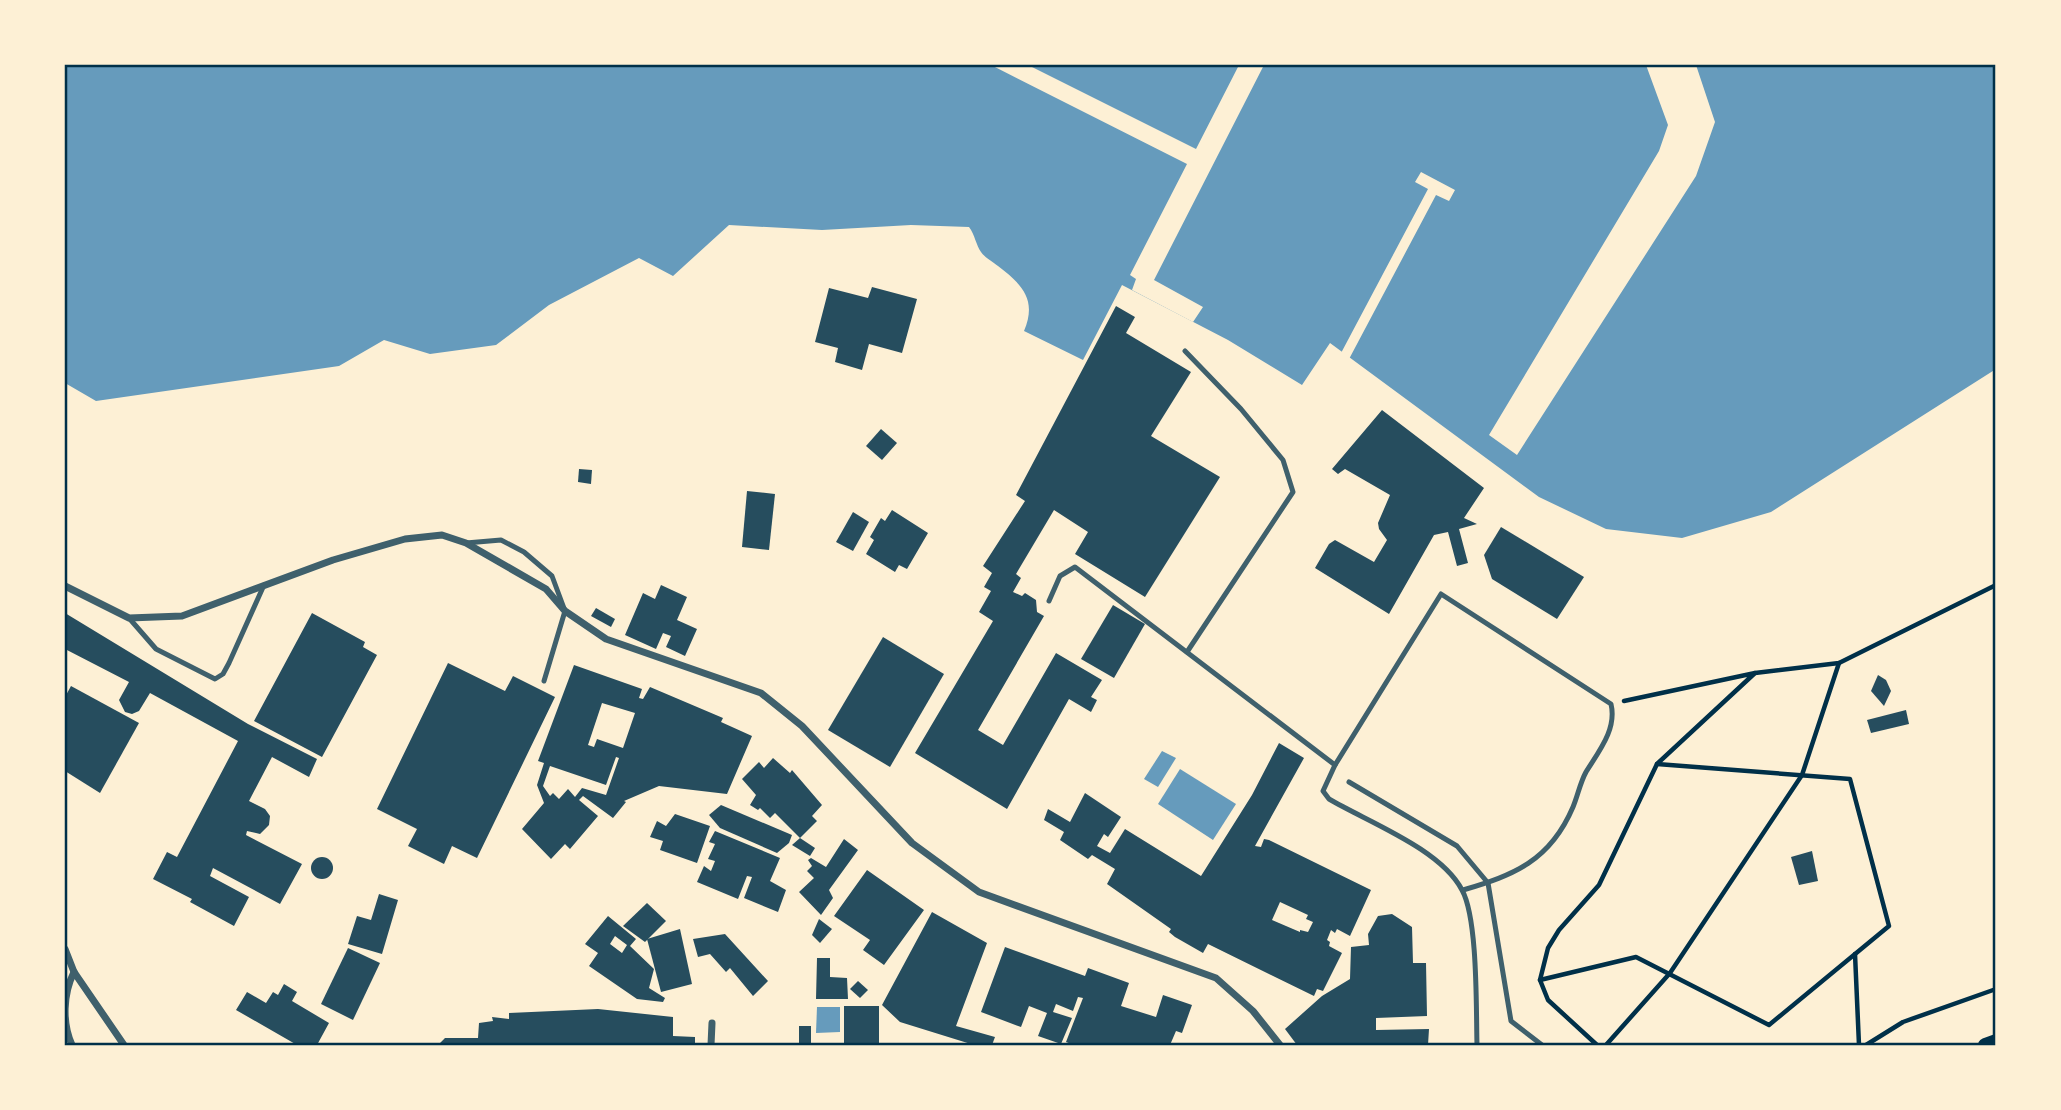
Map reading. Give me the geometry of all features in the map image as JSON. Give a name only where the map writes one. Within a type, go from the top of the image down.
[{"type":"main road","points":[[1985,1045],[1996,1041]]},
{"type":"street","points":[[65,586],[129,618],[182,616],[333,560],[405,539],[442,535],[466,543],[546,589],[565,611],[606,639],[761,693],[802,726],[912,843],[979,892],[1216,978],[1253,1011],[1280,1045]]},
{"type":"street","points":[[65,949],[74,972],[124,1045]]},
{"type":"street","points":[[72,1045],[65,1031],[67,987],[74,972]]},
{"type":"street","points":[[711,1045],[712,1023]]},
{"type":"lane","points":[[1185,351],[1241,409],[1283,460],[1293,492],[1187,652]]},
{"type":"lane","points":[[466,543],[501,540],[524,552],[552,576],[565,611],[544,681]]},
{"type":"lane","points":[[1049,601],[1060,576],[1075,567],[1335,765]]},
{"type":"lane","points":[[129,618],[156,649],[215,679],[229,663],[264,585]]},
{"type":"lane","points":[[1463,890],[1520,871],[1552,841],[1565,822],[1580,782],[1610,731],[1614,716],[1611,704],[1441,594],[1335,765],[1323,791],[1325,796],[1416,846],[1446,869],[1463,890],[1473,941],[1477,1045]]},
{"type":"lane","points":[[1349,782],[1457,846],[1488,883],[1511,1021],[1542,1045]]},
{"type":"path","points":[[1611,704],[1755,673],[1839,663],[1996,585]]},
{"type":"path","points":[[1606,1045],[1670,973],[1802,775],[1839,663]]},
{"type":"path","points":[[1597,1045],[1548,1000],[1540,980],[1548,948],[1559,930],[1599,885],[1657,764],[1755,673]]},
{"type":"path","points":[[1540,980],[1636,957],[1769,1025],[1889,926],[1850,779],[1657,764]]},
{"type":"path","points":[[1855,954],[1859,1045]]},
{"type":"path","points":[[1866,1045],[1903,1022],[1996,989]]},
{"type":"water","points":[[65,65],[1996,65],[1996,369],[1771,512],[1682,538],[1606,529],[1539,497],[1330,343],[1302,385],[1228,340],[1122,285],[1083,360],[1024,331],[1029,310],[1025,294],[1007,273],[982,254],[969,227],[911,225],[822,230],[729,225],[673,276],[639,258],[549,305],[496,345],[430,354],[384,340],[339,366],[96,401],[65,383]]},
{"type":"water","points":[[1162,751],[1176,758],[1158,787],[1144,779]]},
{"type":"water","points":[[1180,769],[1236,804],[1213,840],[1158,804]]},
{"type":"water","points":[[817,1007],[840,1007],[840,1032],[816,1033]]},
{"type":"pier","points":[[991,65],[1028,65],[1196,149],[1239,65],[1264,65],[1154,280],[1203,307],[1193,322],[1132,290],[1136,279],[1130,275],[1187,164]]},
{"type":"pier","points":[[1646,65],[1696,65],[1715,122],[1696,176],[1517,455],[1489,435],[1659,151],[1668,125]]},
{"type":"pier","points":[[1421,172],[1455,190],[1449,201],[1436,195],[1348,361],[1340,355],[1428,189],[1415,182]]},
{"type":"building","points":[[872,287],[917,299],[902,353],[869,344],[862,370],[835,362],[838,348],[815,342],[829,288],[868,298]]},
{"type":"building","points":[[1116,306],[1135,317],[1126,333],[1191,372],[1151,436],[1220,477],[1145,597],[1075,554],[1088,532],[1054,510],[1016,574],[1021,578],[1013,592],[1022,596],[1025,593],[1036,600],[1037,612],[1044,616],[978,730],[1003,745],[1056,653],[1102,680],[1091,697],[1097,700],[1091,712],[1069,699],[1007,809],[915,753],[993,621],[979,612],[991,591],[984,587],[992,573],[983,566],[1025,501],[1016,495]]},
{"type":"building","points":[[1382,410],[1484,488],[1464,518],[1477,524],[1459,529],[1468,563],[1457,566],[1448,532],[1434,535],[1389,614],[1315,568],[1329,544],[1335,540],[1374,562],[1387,540],[1378,523],[1390,495],[1345,469],[1338,474],[1332,469]]},
{"type":"building","points":[[881,429],[897,443],[882,460],[866,446]]},
{"type":"building","points":[[579,469],[592,470],[591,484],[578,482]]},
{"type":"building","points":[[747,491],[775,494],[769,550],[742,547]]},
{"type":"building","points":[[892,510],[928,533],[907,569],[899,565],[895,572],[866,554],[874,540],[870,537],[881,518],[885,521]]},
{"type":"building","points":[[853,512],[869,522],[853,551],[836,542]]},
{"type":"building","points":[[1501,527],[1584,577],[1557,619],[1492,579],[1484,555]]},
{"type":"building","points":[[661,585],[687,597],[677,620],[697,629],[685,656],[666,647],[671,636],[663,633],[656,649],[625,635],[643,593],[655,599]]},
{"type":"building","points":[[1113,605],[1145,624],[1114,678],[1081,659]]},
{"type":"building","points":[[596,608],[615,619],[611,627],[591,616]]},
{"type":"building","points":[[65,613],[248,724],[317,759],[309,777],[272,757],[249,801],[265,809],[270,816],[269,825],[260,834],[247,831],[246,835],[302,864],[280,904],[213,868],[210,876],[249,897],[234,926],[190,902],[192,899],[153,879],[167,852],[177,857],[238,741],[150,693],[139,711],[132,714],[125,712],[119,700],[129,682],[65,649]]},
{"type":"building","points":[[312,613],[365,642],[363,647],[377,655],[322,757],[254,721]]},
{"type":"building","points":[[883,637],[944,674],[890,767],[828,730]]},
{"type":"building","points":[[448,663],[505,691],[513,676],[555,697],[477,858],[452,846],[444,864],[408,846],[417,829],[377,809]]},
{"type":"building","points":[[574,665],[642,689],[639,698],[643,699],[650,687],[723,718],[721,722],[752,736],[727,794],[659,786],[624,801],[626,802],[613,818],[583,796],[579,800],[598,816],[570,849],[565,844],[551,859],[522,829],[544,803],[537,785],[544,763],[538,761]],"holes":[[[602,703],[635,713],[623,748],[597,739],[594,747],[588,745]],[[616,757],[619,758],[606,795],[582,788],[575,797],[568,789],[559,799],[553,793],[550,796],[543,786],[550,766],[606,785]]]},
{"type":"building","points":[[1878,675],[1886,680],[1891,691],[1884,706],[1871,691]]},
{"type":"building","points":[[71,686],[139,723],[100,793],[65,771],[65,697]]},
{"type":"building","points":[[1906,710],[1909,724],[1871,733],[1867,720]]},
{"type":"building","points":[[1279,743],[1304,758],[1255,846],[1261,847],[1264,839],[1269,840],[1371,890],[1350,936],[1337,929],[1335,933],[1331,930],[1327,940],[1330,942],[1329,946],[1342,953],[1323,991],[1317,989],[1314,996],[1208,944],[1203,953],[1175,937],[1169,932],[1171,929],[1107,884],[1115,869],[1092,855],[1088,859],[1060,840],[1064,832],[1044,820],[1048,809],[1070,822],[1085,793],[1121,817],[1108,837],[1104,834],[1097,846],[1110,853],[1125,829],[1201,876],[1252,795]],"holes":[[[1280,902],[1308,915],[1306,919],[1313,922],[1308,932],[1300,932],[1272,920]]]},
{"type":"building","points":[[773,758],[790,773],[792,770],[822,805],[812,816],[817,821],[800,838],[775,813],[770,818],[760,808],[758,810],[750,805],[756,795],[742,779],[759,762],[764,768]]},
{"type":"building","points":[[721,805],[792,835],[789,843],[777,853],[720,828],[709,815]]},
{"type":"building","points":[[675,814],[710,826],[697,863],[660,850],[663,841],[650,837],[657,821],[666,826]]},
{"type":"building","points":[[715,831],[780,858],[770,881],[786,890],[778,912],[744,898],[752,877],[747,876],[738,899],[697,882],[704,866],[711,871],[715,861],[708,859],[715,844],[709,842]]},
{"type":"building","points":[[800,838],[815,848],[810,856],[792,845]]},
{"type":"building","points":[[844,839],[858,850],[829,890],[833,898],[821,915],[799,892],[814,878],[807,871],[812,866],[808,860],[811,858],[826,867]]},
{"type":"building","points":[[1812,851],[1818,881],[1799,885],[1791,857]]},
{"type":"building","points":[[322,857],[330,860],[333,868],[330,876],[322,879],[314,876],[311,868],[314,860]]},
{"type":"building","points":[[867,870],[924,910],[884,965],[863,950],[870,940],[834,916]]},
{"type":"building","points":[[379,894],[398,900],[382,954],[348,944],[357,916],[371,920]]},
{"type":"building","points":[[647,903],[666,921],[645,942],[623,926]]},
{"type":"building","points":[[932,912],[987,943],[956,1026],[995,1037],[992,1045],[974,1045],[900,1022],[882,1005]]},
{"type":"building","points":[[1392,914],[1412,927],[1413,963],[1426,963],[1427,1016],[1376,1018],[1376,1030],[1429,1029],[1428,1045],[1297,1045],[1285,1029],[1322,996],[1350,979],[1351,947],[1369,945],[1368,934],[1378,916]]},
{"type":"building","points":[[608,916],[636,939],[630,946],[654,969],[649,988],[665,998],[663,1002],[637,999],[589,966],[598,953],[585,944]],"holes":[[[615,936],[627,945],[622,953],[610,944]]]},
{"type":"building","points":[[819,919],[832,929],[820,943],[812,935]]},
{"type":"building","points":[[680,929],[692,984],[661,992],[647,939]]},
{"type":"building","points":[[725,934],[768,981],[753,996],[730,968],[726,972],[710,954],[698,957],[693,939]]},
{"type":"building","points":[[1005,947],[1085,976],[1088,968],[1129,983],[1121,1006],[1156,1017],[1163,995],[1192,1005],[1182,1033],[1176,1031],[1170,1045],[1074,1045],[1066,1042],[1083,998],[1078,997],[1073,1011],[1056,1004],[1053,1012],[1072,1018],[1061,1044],[1038,1036],[1047,1013],[1029,1006],[1021,1027],[981,1012]]},
{"type":"building","points":[[348,948],[380,963],[353,1020],[321,1004]]},
{"type":"building","points":[[817,958],[830,958],[830,977],[847,978],[848,999],[816,999]]},
{"type":"building","points":[[858,981],[868,990],[860,998],[850,989]]},
{"type":"building","points":[[284,984],[297,992],[292,1001],[329,1023],[317,1045],[297,1045],[236,1010],[247,992],[266,1003],[273,992],[278,995]]},
{"type":"building","points":[[844,1006],[879,1006],[879,1045],[844,1045]]},
{"type":"building","points":[[598,1009],[673,1017],[673,1036],[695,1037],[695,1045],[438,1045],[445,1038],[478,1038],[479,1023],[493,1021],[492,1017],[509,1019],[509,1013]]},
{"type":"building","points":[[799,1026],[811,1026],[811,1045],[799,1045]]}]
